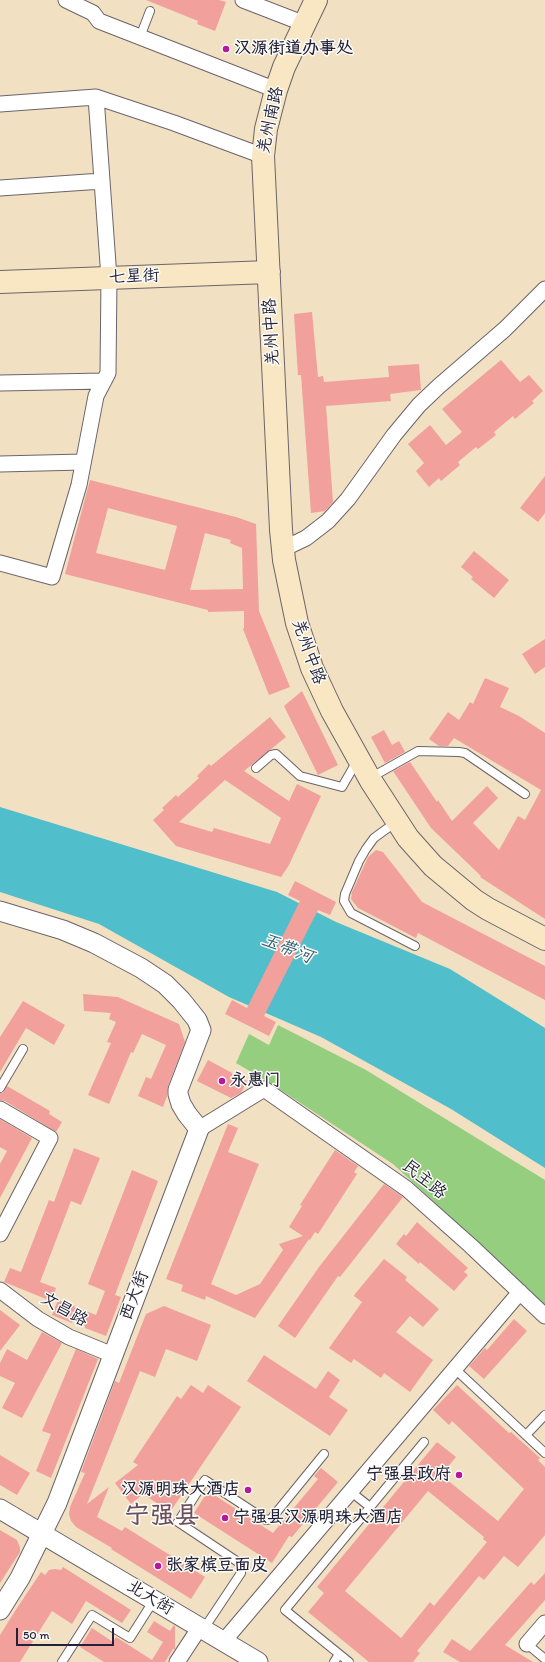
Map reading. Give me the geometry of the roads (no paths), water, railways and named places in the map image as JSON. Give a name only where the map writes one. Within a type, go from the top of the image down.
[{"type":"main road","name":"羌州南路","points":[[269,272],[263,156],[266,129],[276,90],[284,67],[316,0]]},
{"type":"main road","name":"七星街","points":[[0,282],[269,272]]},
{"type":"main road","name":"羌州中路","points":[[269,272],[283,550],[290,591],[301,638],[318,681],[369,779],[396,821],[416,848],[433,866],[458,888],[488,909],[545,939]]},
{"type":"street","points":[[66,0],[93,13],[99,21],[276,90]]},
{"type":"street","points":[[243,0],[305,24]]},
{"type":"street","points":[[0,104],[96,97],[174,123],[263,156]]},
{"type":"street","points":[[0,563],[52,577],[78,485],[96,396],[108,373],[109,278],[96,97]]},
{"type":"street","points":[[0,188],[102,182]]},
{"type":"street","points":[[283,550],[306,538],[328,521],[348,499],[394,435],[419,406],[438,386],[505,329],[545,290]]},
{"type":"street","points":[[0,383],[104,382]]},
{"type":"street","points":[[0,464],[83,462]]},
{"type":"street","points":[[0,911],[63,930],[107,949],[166,984],[181,1000],[197,1020],[201,1030],[178,1090],[178,1094],[181,1104],[199,1129]]},
{"type":"street","name":"民主路","points":[[199,1129],[264,1090],[407,1189],[545,1316]]},
{"type":"street","points":[[0,1109],[50,1138],[0,1234]]},
{"type":"street","name":"西大街","points":[[0,1610],[20,1578],[57,1503],[199,1129]]},
{"type":"street","name":"文昌路","points":[[0,1290],[38,1319],[69,1337],[113,1355]]},
{"type":"street","points":[[223,1642],[520,1292]]},
{"type":"street","name":"北大街","points":[[0,1509],[258,1662]]},
{"type":"street","points":[[527,1644],[545,1623]]},
{"type":"street","points":[[177,1662],[202,1628]]},
{"type":"lane","points":[[140,37],[150,11]]},
{"type":"lane","points":[[369,779],[418,751],[459,752],[465,753],[525,794]]},
{"type":"lane","points":[[256,768],[271,755],[276,754],[300,776],[342,787],[358,759]]},
{"type":"lane","points":[[396,821],[374,838],[366,849],[356,868],[345,894],[344,901],[351,913],[415,946]]},
{"type":"lane","points":[[0,1088],[23,1049]]},
{"type":"lane","points":[[454,1368],[545,1453]]},
{"type":"lane","points":[[526,1435],[545,1415]]},
{"type":"lane","points":[[349,1662],[285,1610],[424,1442]]},
{"type":"lane","points":[[202,1628],[241,1573],[241,1564],[178,1522],[205,1480],[266,1520],[271,1519],[324,1454]]},
{"type":"lane","points":[[350,1491],[370,1508]]},
{"type":"lane","points":[[62,1662],[92,1615],[130,1638],[154,1600]]},
{"type":"lane","points":[[527,1644],[545,1659]]},
{"type":"lane","points":[[334,1662],[340,1654]]},
{"type":"water","name":"玉带河","points":[[0,807],[277,892],[336,922],[450,969],[545,1028],[545,1168],[451,1109],[321,1037],[229,997],[99,924],[0,892]]},
{"type":"place","name":"汉源街道办事处","points":[[226,49]]},
{"type":"place","name":"永惠门","points":[[222,1081]]},
{"type":"place","name":"宁强县政府","points":[[459,1475]]},
{"type":"place","name":"汉源明珠大酒店","points":[[248,1490]]},
{"type":"place","name":"宁强县汉源明珠大酒店","points":[[225,1518]]},
{"type":"place","name":"张家槟豆面皮","points":[[158,1566]]},
{"type":"district","name":"宁强县","points":[[162,1517]]}]
